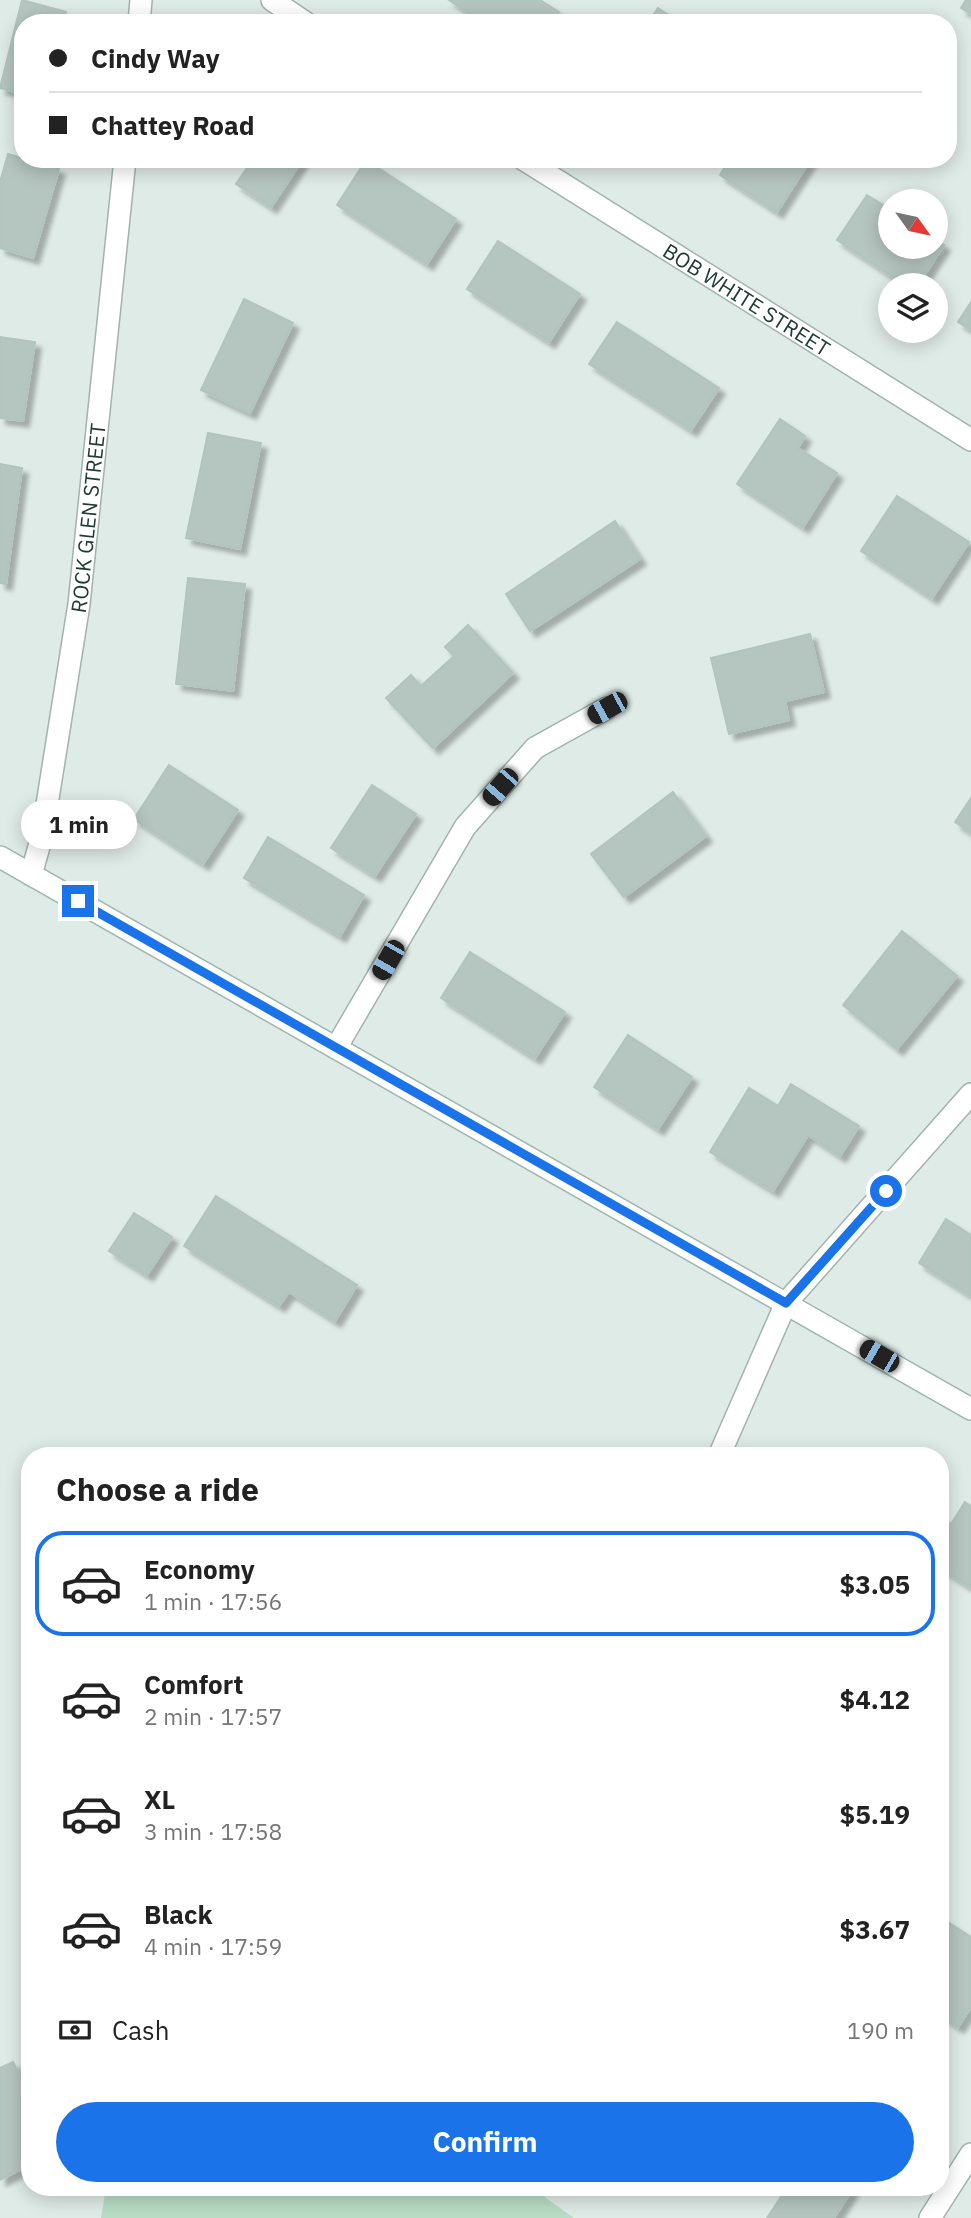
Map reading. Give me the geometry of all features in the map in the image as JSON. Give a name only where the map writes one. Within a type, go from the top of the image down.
[{"type":"street","points":[[272,0],[293,14]]},
{"type":"street","name":"ROCK GLEN STREET","points":[[31,875],[42,836],[79,604],[124,168]]},
{"type":"street","name":"BOB WHITE STREET","points":[[537,168],[971,440]]},
{"type":"street","points":[[336,1048],[465,827],[535,748],[607,708]]},
{"type":"street","points":[[0,857],[971,1409]]},
{"type":"street","points":[[723,1447],[786,1303],[971,1094]]},
{"type":"street","points":[[949,2188],[971,2154]]},
{"type":"street","points":[[930,2218],[944,2196]]},
{"type":"green space","points":[[105,2196],[543,2196],[574,2218],[101,2218]]},
{"type":"building","points":[[22,0],[66,12],[65,14],[18,14]]},
{"type":"building","points":[[449,0],[540,0],[559,12],[558,14],[470,14]]},
{"type":"building","points":[[966,0],[971,0],[971,14],[961,8]]},
{"type":"building","points":[[658,8],[667,14],[654,14]]},
{"type":"building","points":[[14,32],[14,92],[0,88]]},
{"type":"building","points":[[8,154],[14,156],[14,168],[59,169],[33,258],[0,248],[0,182]]},
{"type":"building","points":[[247,168],[297,168],[271,207],[236,184]]},
{"type":"building","points":[[361,168],[378,168],[456,219],[427,264],[337,205]]},
{"type":"building","points":[[724,168],[805,168],[777,212],[720,175]]},
{"type":"building","points":[[867,195],[878,202],[878,259],[935,259],[926,273],[887,273],[837,240]]},
{"type":"building","points":[[498,241],[580,294],[549,342],[467,289]]},
{"type":"building","points":[[244,299],[293,323],[250,413],[201,390]]},
{"type":"building","points":[[971,302],[971,330],[958,322]]},
{"type":"building","points":[[617,322],[719,388],[691,430],[589,364]]},
{"type":"building","points":[[0,337],[35,342],[23,421],[0,418]]},
{"type":"building","points":[[780,419],[805,436],[798,448],[837,473],[803,527],[737,484]]},
{"type":"building","points":[[208,433],[261,443],[240,549],[186,538]]},
{"type":"building","points":[[0,464],[22,468],[6,584],[0,583]]},
{"type":"building","points":[[897,496],[969,542],[932,598],[861,551]]},
{"type":"building","points":[[615,521],[640,559],[530,631],[506,594]]},
{"type":"building","points":[[188,578],[245,584],[233,691],[176,684]]},
{"type":"building","points":[[468,625],[513,673],[433,748],[386,698],[411,675],[421,686],[454,656],[445,647]]},
{"type":"building","points":[[810,634],[824,692],[785,701],[789,720],[729,734],[711,658]]},
{"type":"building","points":[[169,765],[238,810],[203,864],[134,819]]},
{"type":"building","points":[[372,785],[416,814],[375,876],[331,848]]},
{"type":"building","points":[[673,792],[706,836],[624,897],[591,854]]},
{"type":"building","points":[[971,798],[971,833],[955,822]]},
{"type":"building","points":[[268,837],[364,895],[340,936],[244,878]]},
{"type":"building","points":[[902,931],[957,976],[897,1049],[843,1005]]},
{"type":"building","points":[[470,952],[565,1012],[535,1058],[441,998]]},
{"type":"building","points":[[628,1035],[692,1077],[658,1129],[594,1087]]},
{"type":"building","points":[[791,1084],[859,1126],[840,1156],[808,1135],[773,1191],[710,1152],[749,1088],[778,1106]]},
{"type":"building","points":[[216,1196],[357,1285],[335,1321],[289,1292],[279,1306],[184,1246]]},
{"type":"building","points":[[134,1213],[172,1237],[147,1275],[109,1251]]},
{"type":"building","points":[[946,1219],[971,1235],[971,1296],[919,1263]]},
{"type":"building","points":[[965,1502],[971,1506],[971,1588],[949,1574],[949,1523],[951,1524]]},
{"type":"building","points":[[949,1923],[971,1937],[971,2007],[958,2027],[949,2021]]},
{"type":"building","points":[[13,2062],[21,2078],[21,2170],[0,2180],[0,2068]]},
{"type":"building","points":[[782,2196],[848,2196],[834,2218],[767,2218]]},
{"type":"route","points":[[78,901],[786,1303],[886,1191]]}]
